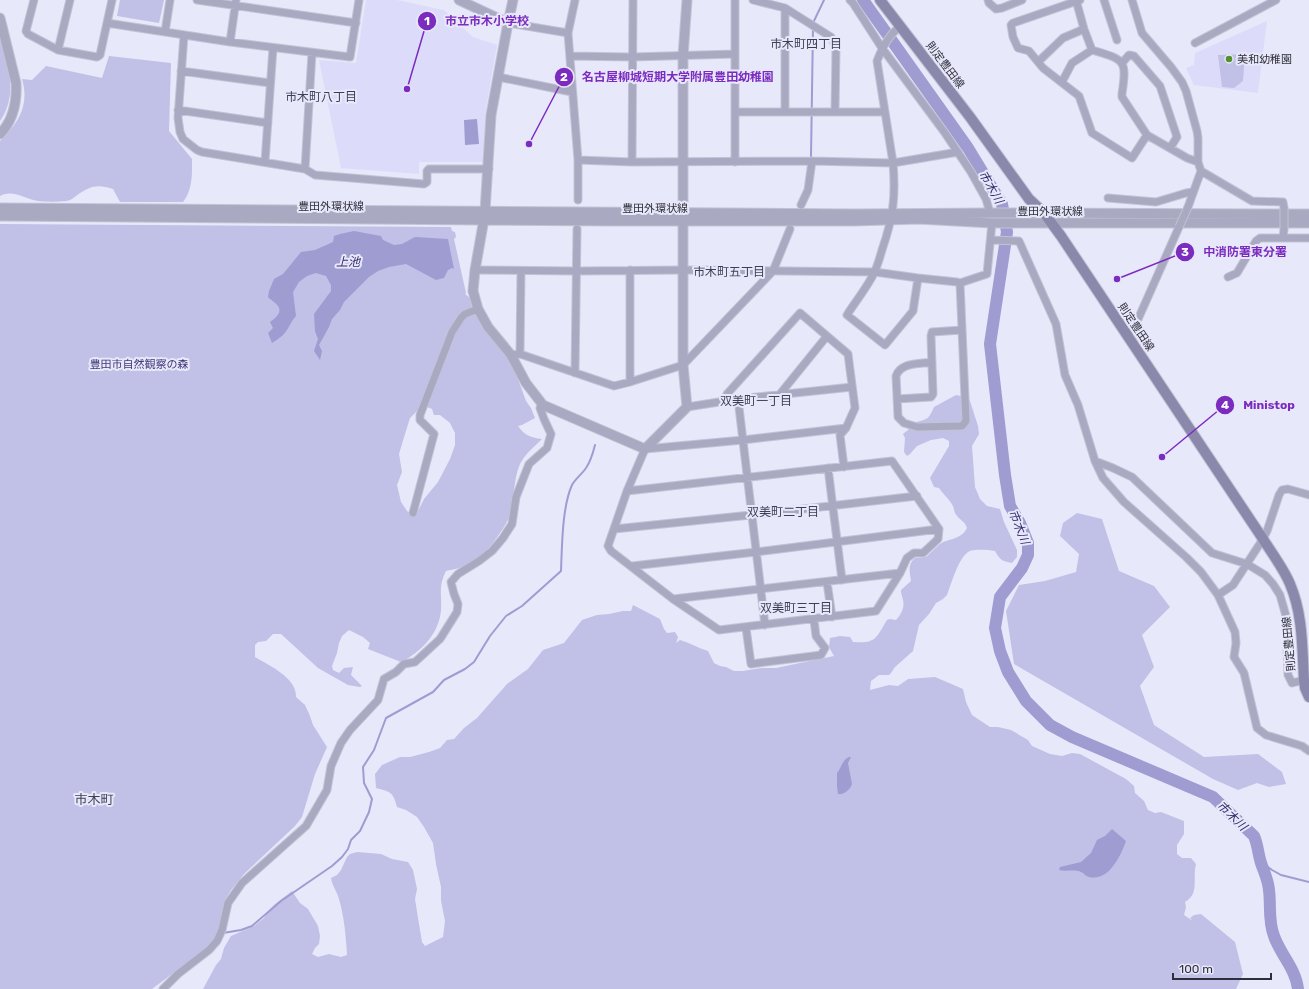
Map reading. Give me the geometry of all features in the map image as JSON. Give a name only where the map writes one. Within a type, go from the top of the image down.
[{"type":"main road","name":"則定豊田線","points":[[880,0],[898,27],[970,117],[1029,199],[1044,213],[1263,539],[1289,583],[1297,606],[1302,629],[1305,688],[1309,697]]},
{"type":"street","points":[[34,0],[26,31],[28,34],[58,50],[97,57],[100,55],[112,0]]},
{"type":"street","points":[[58,50],[70,0]]},
{"type":"street","points":[[165,32],[170,0]]},
{"type":"street","points":[[197,0],[236,3],[356,24]]},
{"type":"street","points":[[107,23],[272,48],[350,57],[359,0]]},
{"type":"street","points":[[459,0],[508,23],[568,33]]},
{"type":"street","points":[[513,0],[491,115],[485,215],[475,270],[473,291],[478,309],[488,327],[516,354],[614,386],[683,365],[773,271],[790,229]]},
{"type":"street","points":[[575,0],[568,33],[578,160],[578,200]]},
{"type":"street","points":[[632,162],[632,57],[634,0]]},
{"type":"street","points":[[687,0],[683,56],[683,365],[687,407]]},
{"type":"street","points":[[735,0],[735,162]]},
{"type":"street","points":[[753,0],[785,8],[831,37],[836,47],[835,112]]},
{"type":"street","points":[[475,270],[874,272],[960,283],[987,274],[995,240],[994,218],[986,199],[958,152],[882,48],[853,2],[850,0]]},
{"type":"street","points":[[988,0],[989,4],[996,9],[1022,0]]},
{"type":"street","points":[[1092,50],[1084,29],[1077,0],[1011,25],[1013,37],[1018,48],[1029,51],[1039,61],[1043,68],[1078,96],[1081,100],[1092,133],[1130,158],[1132,158],[1147,135]]},
{"type":"street","points":[[1104,0],[1117,40]]},
{"type":"street","points":[[1127,336],[1135,326],[1188,207],[1201,171],[1198,162],[1197,134],[1186,91],[1178,76],[1142,33],[1132,0]]},
{"type":"street","points":[[1195,43],[1276,0]]},
{"type":"street","points":[[230,42],[236,3]]},
{"type":"street","points":[[785,8],[785,112]]},
{"type":"street","points":[[0,18],[17,91],[13,113],[8,125],[0,134]]},
{"type":"street","points":[[898,27],[882,48],[877,61],[895,178],[892,217],[874,272],[847,315],[884,345],[913,311],[918,278]]},
{"type":"street","points":[[1039,61],[1063,38],[1084,29]]},
{"type":"street","points":[[184,35],[178,126],[183,139],[197,150],[305,169],[315,175],[424,184],[427,182],[427,171],[429,169],[488,169]]},
{"type":"street","points":[[265,162],[272,48]]},
{"type":"street","points":[[1092,50],[1116,58],[1122,63],[1124,72],[1122,97],[1147,135],[1187,158],[1198,162]]},
{"type":"street","points":[[1062,82],[1072,64],[1092,50]]},
{"type":"street","points":[[305,169],[312,53]]},
{"type":"street","points":[[570,56],[632,57],[735,54]]},
{"type":"street","points":[[1122,63],[1129,55],[1134,56],[1160,86],[1177,137],[1170,148]]},
{"type":"street","points":[[181,71],[270,83]]},
{"type":"street","points":[[498,77],[572,92]]},
{"type":"street","points":[[178,110],[268,123]]},
{"type":"street","points":[[735,112],[884,112]]},
{"type":"street","points":[[578,160],[632,162],[812,161],[893,163],[958,152]]},
{"type":"street","points":[[801,205],[808,190],[812,161]]},
{"type":"street","points":[[1201,171],[1252,201],[1283,202],[1283,238]]},
{"type":"street","points":[[1108,198],[1156,202],[1193,192]]},
{"type":"street","name":"豊田外環状線","points":[[0,208],[485,215]]},
{"type":"street","name":"豊田外環状線","points":[[1013,218],[1044,213],[1309,214]]},
{"type":"street","name":"豊田外環状線","points":[[0,216],[485,215],[892,217],[919,219],[1013,218],[1051,223],[1309,223]]},
{"type":"street","points":[[575,373],[577,229]]},
{"type":"street","points":[[1228,277],[1237,273],[1256,241],[1260,238],[1309,238]]},
{"type":"street","points":[[995,240],[1019,241],[1056,324],[1065,375],[1078,405],[1095,461],[1103,478],[1124,502],[1201,572],[1218,595],[1235,632],[1236,643],[1234,657],[1244,672],[1257,728],[1266,735],[1302,746],[1309,751]]},
{"type":"street","points":[[630,270],[630,382]]},
{"type":"street","points":[[521,271],[516,354],[526,383],[543,405],[645,449],[743,440],[846,428]]},
{"type":"street","points":[[932,362],[907,365],[898,370],[896,376],[898,417],[904,423],[917,427],[962,426],[966,421],[960,283]]},
{"type":"street","points":[[413,513],[434,434],[420,420],[420,414],[452,332],[465,314],[478,309]]},
{"type":"street","points":[[725,401],[728,394],[800,313],[848,354],[855,408],[846,428],[840,435],[844,467]]},
{"type":"street","points":[[897,399],[931,397],[933,394],[932,332],[962,330]]},
{"type":"street","points":[[780,394],[827,336]]},
{"type":"street","points":[[627,491],[892,461],[939,529],[938,540],[923,553],[914,553],[907,558],[900,573],[876,611],[814,620],[719,630],[673,599],[611,551],[608,546],[627,491],[645,449],[687,407],[738,399],[852,387]]},
{"type":"street","points":[[738,399],[765,625]]},
{"type":"street","points":[[163,989],[178,974],[209,950],[217,941],[222,930],[228,903],[242,883],[306,826],[327,790],[331,766],[341,743],[350,730],[378,700],[384,679],[396,672],[404,664],[415,662],[440,639],[457,612],[458,604],[451,582],[458,574],[492,551],[503,538],[512,524],[516,497],[529,464],[547,448],[551,434],[540,408],[543,405]]},
{"type":"street","points":[[1095,461],[1132,477],[1212,552],[1247,564],[1265,574],[1280,595],[1286,616],[1288,675],[1292,683],[1305,674]]},
{"type":"street","points":[[828,468],[842,580]]},
{"type":"street","points":[[1218,595],[1232,585],[1263,539],[1282,490],[1288,489],[1309,495]]},
{"type":"street","points":[[614,530],[917,496]]},
{"type":"street","points":[[632,566],[939,529]]},
{"type":"street","points":[[673,599],[900,573]]},
{"type":"street","points":[[827,582],[832,617]]},
{"type":"street","points":[[746,628],[751,664],[821,655],[825,648],[816,636],[814,620]]},
{"type":"shaded area","points":[[366,0],[397,0],[444,10],[473,37],[497,45],[485,115],[485,162],[419,162],[419,174],[341,168],[319,60],[356,63]]},
{"type":"shaded area","name":"美和幼稚園","points":[[1267,21],[1258,93],[1194,85],[1186,68],[1194,65],[1195,53]]},
{"type":"green space","points":[[120,0],[164,0],[159,23],[117,16]]},
{"type":"green space","points":[[0,34],[10,78],[10,89],[6,111],[0,121]]},
{"type":"green space","points":[[1245,54],[1243,81],[1234,88],[1222,87],[1218,55]]},
{"type":"green space","points":[[109,56],[171,63],[169,131],[192,159],[192,176],[189,192],[183,202],[120,202],[113,189],[98,186],[85,190],[67,201],[38,201],[14,194],[5,194],[0,196],[0,141],[12,128],[21,113],[24,98],[22,79],[32,80],[46,66],[102,78]]},
{"type":"green space","name":"豊田市自然観察の森","points":[[0,224],[451,227],[452,231],[455,232],[456,237],[454,239],[465,294],[470,298],[472,308],[460,315],[453,327],[419,410],[410,418],[399,454],[402,472],[397,485],[401,502],[407,511],[415,517],[424,499],[438,482],[450,459],[455,445],[455,433],[450,423],[440,415],[434,415],[432,409],[427,407],[452,342],[456,327],[466,315],[470,313],[475,312],[483,328],[509,356],[513,365],[526,401],[535,418],[518,426],[528,436],[542,439],[527,454],[520,464],[515,480],[512,509],[506,523],[495,540],[476,561],[446,571],[441,586],[441,610],[437,627],[428,641],[415,653],[401,662],[368,649],[370,643],[363,637],[349,630],[342,636],[332,666],[333,670],[339,673],[344,668],[353,667],[351,675],[362,686],[360,687],[348,685],[318,668],[281,634],[273,634],[266,641],[258,642],[255,645],[255,657],[282,673],[292,684],[296,697],[305,705],[313,725],[327,747],[315,774],[302,817],[295,826],[244,874],[231,890],[224,902],[220,930],[215,939],[201,952],[152,989],[0,989]]},
{"type":"green space","points":[[956,395],[965,397],[970,401],[978,426],[979,434],[972,446],[975,487],[980,499],[987,506],[1000,509],[1004,522],[1017,550],[1017,557],[1012,563],[1002,560],[995,551],[976,550],[970,551],[966,554],[959,564],[947,595],[936,603],[919,625],[913,651],[895,667],[889,675],[879,675],[871,681],[870,690],[889,685],[898,686],[908,679],[935,677],[963,689],[966,702],[972,715],[990,727],[1011,730],[1028,740],[1032,746],[1050,754],[1062,756],[1072,753],[1080,754],[1126,779],[1134,786],[1135,793],[1144,801],[1148,810],[1155,813],[1161,812],[1184,821],[1184,834],[1177,845],[1177,854],[1182,858],[1191,858],[1196,864],[1195,886],[1192,895],[1185,902],[1186,907],[1184,915],[1193,921],[1190,918],[1194,915],[1201,914],[1235,942],[1243,974],[1236,989],[203,989],[216,965],[221,959],[224,948],[231,936],[254,926],[264,918],[275,904],[292,891],[300,903],[308,909],[318,926],[320,936],[319,944],[312,954],[318,957],[329,954],[341,957],[347,955],[342,912],[331,878],[337,875],[341,870],[350,854],[357,852],[381,854],[392,859],[408,862],[413,870],[417,889],[415,899],[422,942],[425,946],[443,937],[445,921],[441,901],[441,887],[433,843],[417,817],[406,810],[397,807],[391,793],[376,788],[375,774],[382,765],[400,757],[410,757],[429,752],[440,748],[447,740],[454,739],[464,728],[477,718],[507,684],[528,669],[543,650],[564,643],[582,620],[597,615],[631,611],[633,605],[660,619],[667,633],[675,632],[678,637],[676,643],[680,640],[708,651],[714,663],[734,671],[776,668],[834,656],[829,647],[830,638],[840,636],[850,637],[853,642],[871,641],[887,620],[896,620],[901,613],[903,603],[901,590],[911,581],[910,569],[912,561],[915,558],[926,557],[943,542],[962,535],[967,528],[956,515],[953,506],[939,488],[934,487],[930,478],[949,446],[949,441],[943,438],[931,440],[917,446],[907,456],[904,452],[905,438],[903,434],[913,423],[926,419],[934,407]]},
{"type":"green space","points":[[1077,513],[1102,519],[1119,571],[1154,586],[1170,607],[1142,635],[1154,667],[1140,686],[1154,725],[1204,757],[1258,754],[1282,772],[1286,784],[1269,787],[1257,783],[1238,790],[1213,779],[1014,664],[1006,611],[1019,585],[1045,581],[1076,572],[1079,554],[1060,536],[1063,523]]},
{"type":"water","points":[[477,119],[479,144],[465,145],[464,120]]},
{"type":"water","name":"上池","points":[[354,231],[381,236],[383,240],[394,245],[402,244],[415,237],[448,239],[454,269],[452,268],[448,270],[444,278],[436,280],[406,264],[389,267],[378,271],[369,277],[344,302],[340,310],[332,319],[319,345],[322,351],[320,360],[314,351],[318,339],[315,331],[314,314],[331,291],[331,285],[326,276],[316,273],[307,276],[299,282],[293,292],[296,316],[284,334],[272,343],[268,333],[273,328],[270,322],[279,313],[277,305],[268,297],[274,279],[283,274],[301,252],[315,250],[333,242],[334,236]]},
{"type":"water","points":[[851,757],[848,763],[852,784],[846,792],[838,794],[837,773],[843,762]]},
{"type":"water","points":[[1112,829],[1126,841],[1113,866],[1103,875],[1088,877],[1079,871],[1059,870],[1060,867],[1081,862],[1091,853],[1097,840],[1105,836]]},
{"type":"waterway","points":[[813,23],[824,0]]},
{"type":"waterway","name":"市木川","points":[[863,0],[968,148],[1002,204],[1007,232],[990,344],[1010,506],[1020,523],[1028,543],[1028,555],[1022,568],[1000,597],[995,628],[1000,651],[1008,672],[1026,701],[1050,725],[1072,737],[1213,797],[1254,836],[1260,860],[1267,879],[1270,896],[1270,919],[1272,930],[1277,943],[1291,968],[1297,982],[1298,989]]},
{"type":"waterway","points":[[811,156],[813,28]]},
{"type":"waterway","points":[[223,933],[241,930],[252,926],[281,901],[332,866],[342,857],[348,849],[351,840],[360,831],[369,812],[372,799],[364,783],[363,767],[374,750],[386,718],[433,692],[444,680],[465,669],[474,662],[490,636],[506,616],[522,606],[561,571],[563,527],[566,504],[572,485],[589,463],[595,445]]},
{"type":"waterway","points":[[1261,862],[1281,875],[1309,882]]},
{"type":"place","name":"美和幼稚園","points":[[1229,59]]},
{"type":"place","name":"市立市木小学校","points":[[407,89]]},
{"type":"place","name":"名古屋柳城短期大学附属豊田幼稚園","points":[[529,144]]},
{"type":"place","name":"中消防署東分署","points":[[1117,279]]},
{"type":"place","name":"Ministop","points":[[1162,457]]},
{"type":"district","name":"市木町四丁目","points":[[806,44]]},
{"type":"district","name":"市木町八丁目","points":[[321,97]]},
{"type":"district","name":"市木町五丁目","points":[[729,272]]},
{"type":"district","name":"双美町一丁目","points":[[756,401]]},
{"type":"district","name":"双美町二丁目","points":[[783,512]]},
{"type":"district","name":"双美町三丁目","points":[[796,608]]},
{"type":"district","name":"市木町","points":[[94,799]]}]
